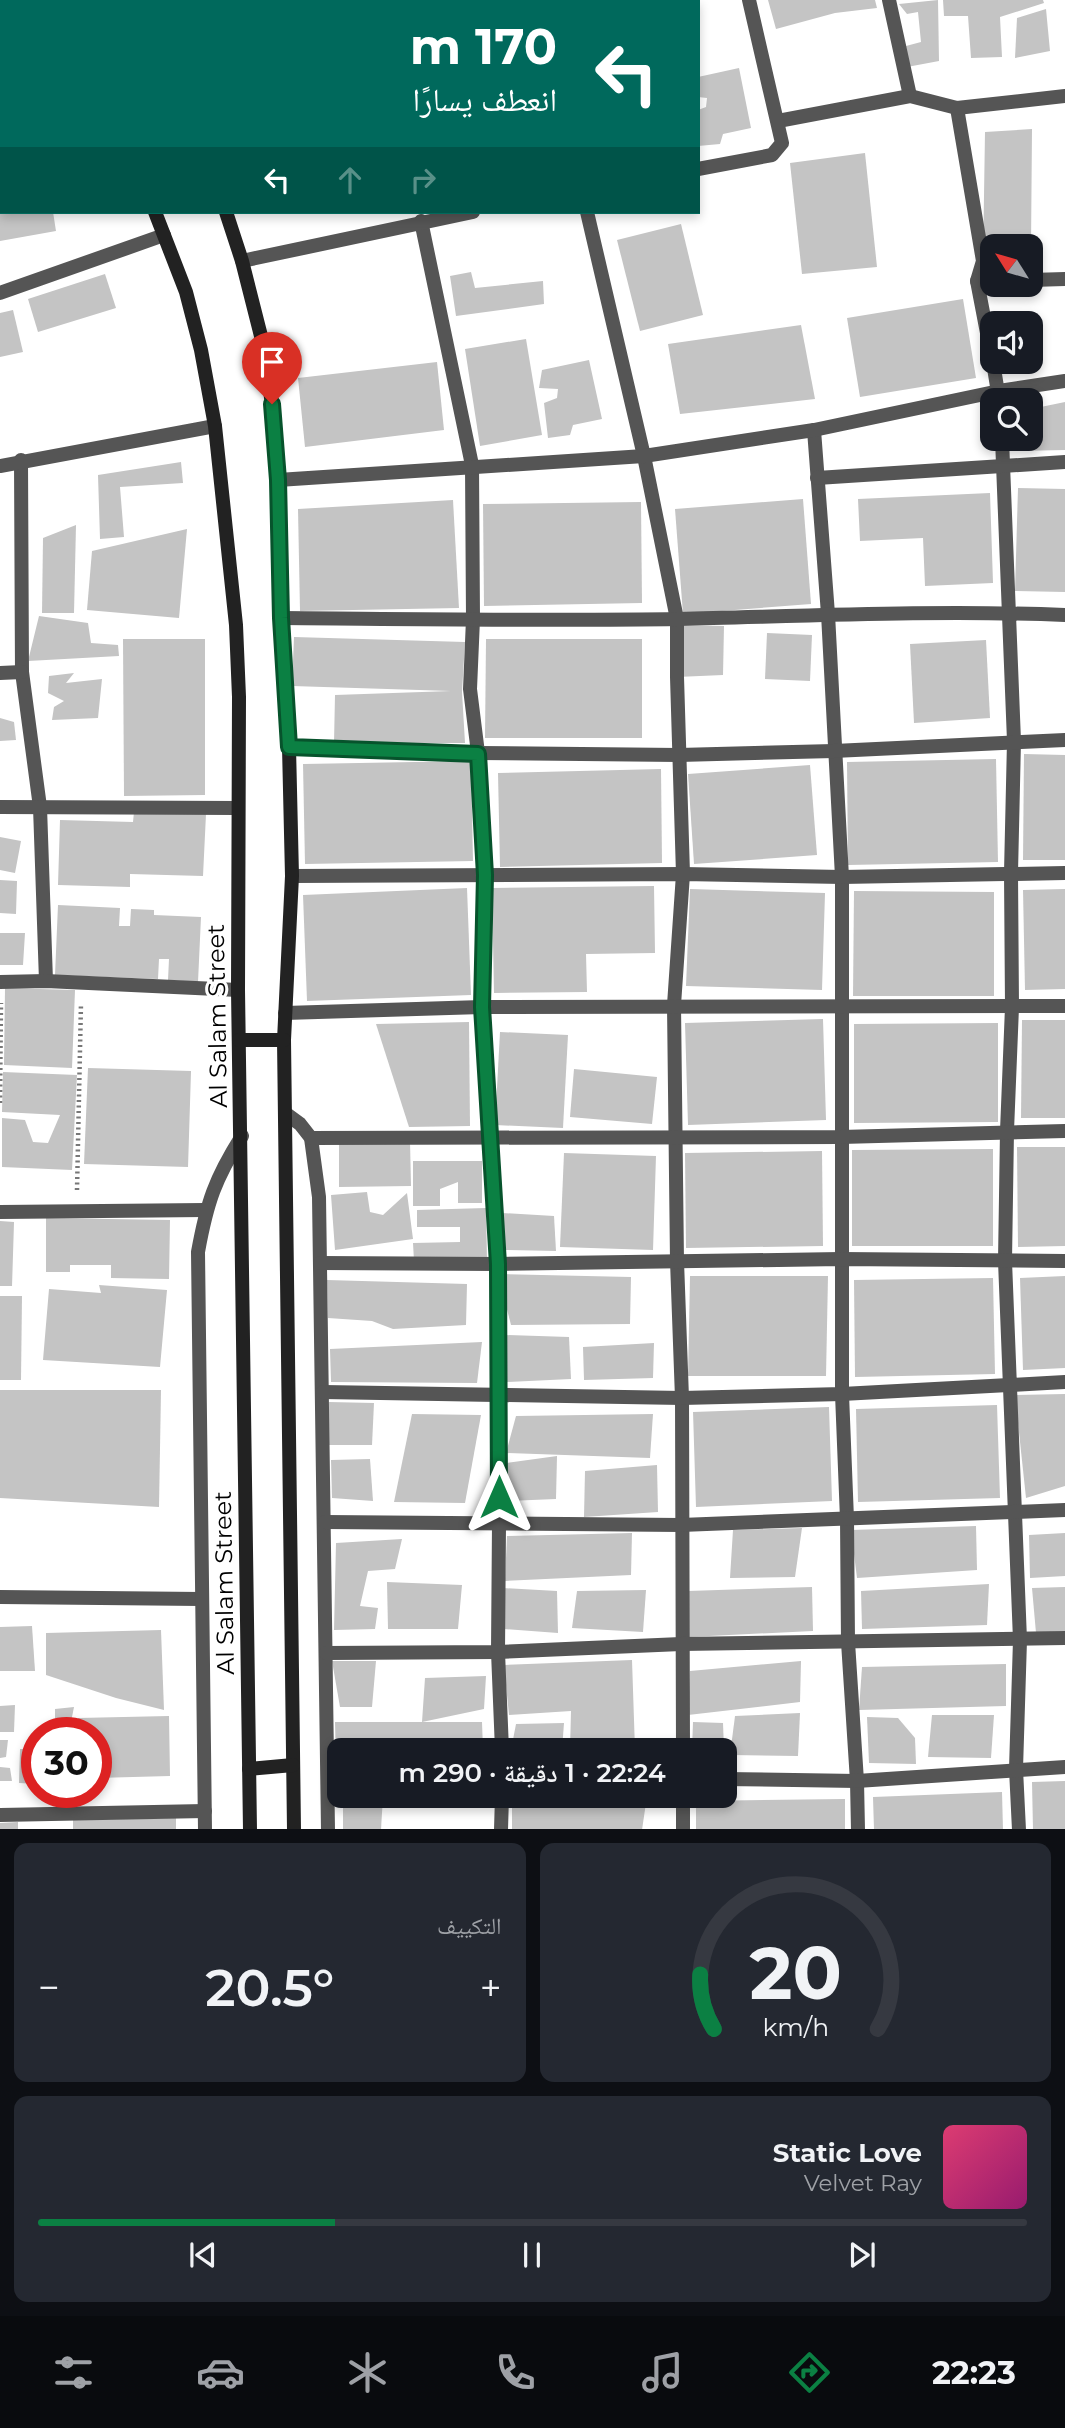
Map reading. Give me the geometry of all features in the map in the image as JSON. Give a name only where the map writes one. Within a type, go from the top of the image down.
[{"type":"street","points":[[700,169],[772,155],[782,143],[749,0]]},
{"type":"street","points":[[889,0],[910,96]]},
{"type":"street","points":[[778,121],[910,96],[957,108],[1065,96]]},
{"type":"street","points":[[957,108],[983,261],[977,281],[983,311]]},
{"type":"street","name":"Al Salam Street","points":[[156,214],[186,292],[201,350],[215,426],[236,625],[239,697],[238,990],[250,1829]]},
{"type":"street","points":[[227,214],[262,340],[272,404],[278,480],[292,876],[284,1040],[294,1829]]},
{"type":"street","points":[[242,261],[461,214]]},
{"type":"street","points":[[587,214],[644,456],[677,619],[683,874],[674,1005],[677,1261],[682,1398],[683,1738]]},
{"type":"street","points":[[421,221],[472,465],[473,619],[470,689],[478,754],[485,875],[482,1007],[498,1264],[498,1652],[502,1738]]},
{"type":"street","points":[[0,293],[164,235]]},
{"type":"street","points":[[1043,280],[1065,279]]},
{"type":"street","points":[[1034,388],[1065,381]]},
{"type":"street","points":[[278,480],[472,465],[644,456],[814,430],[980,399]]},
{"type":"street","points":[[0,466],[215,426]]},
{"type":"street","points":[[814,430],[828,614],[842,877],[842,1394],[848,1642],[858,1829]]},
{"type":"street","points":[[1003,451],[1014,741],[1012,1007],[1005,1261],[1020,1640],[1016,1769],[1019,1829]]},
{"type":"street","points":[[22,460],[22,671],[40,807],[46,981]]},
{"type":"street","points":[[817,478],[1065,461]]},
{"type":"street","points":[[281,618],[677,619],[1009,612],[1065,615]]},
{"type":"street","points":[[0,673],[22,671]]},
{"type":"street","points":[[289,747],[478,754],[679,755],[1065,740]]},
{"type":"street","points":[[0,807],[237,808]]},
{"type":"street","points":[[292,876],[683,874],[842,877],[1065,873]]},
{"type":"street","points":[[1,982],[46,981],[238,990]]},
{"type":"street","points":[[285,1013],[674,1005],[1065,1006]]},
{"type":"street","points":[[239,1040],[284,1040]]},
{"type":"street","points":[[285,1113],[300,1124],[311,1138],[319,1197],[326,1653],[331,1738]]},
{"type":"street","points":[[311,1138],[841,1137],[1065,1131]]},
{"type":"street","points":[[205,1829],[198,1252],[205,1210],[220,1171],[242,1136]]},
{"type":"street","points":[[0,1212],[205,1210]]},
{"type":"street","points":[[320,1263],[498,1264],[841,1259],[1065,1261]]},
{"type":"street","points":[[323,1392],[682,1398],[842,1394],[1065,1382]]},
{"type":"street","points":[[325,1522],[681,1525],[1065,1510]]},
{"type":"street","points":[[0,1597],[201,1599]]},
{"type":"street","points":[[326,1653],[498,1652],[681,1644],[1065,1638]]},
{"type":"street","points":[[249,1769],[293,1765]]},
{"type":"street","points":[[737,1779],[857,1781],[1065,1767]]},
{"type":"street","points":[[328,1829],[330,1808]]},
{"type":"street","points":[[501,1829],[502,1808]]},
{"type":"street","points":[[683,1808],[683,1829]]},
{"type":"street","points":[[0,1815],[205,1811]]},
{"type":"path","points":[[0,1103],[1,982]]},
{"type":"path","points":[[77,1212],[81,984]]},
{"type":"building","points":[[768,0],[875,0],[877,8],[835,13],[776,29]]},
{"type":"building","points":[[938,0],[939,61],[907,67],[906,46],[921,42],[918,12],[907,14],[899,4]]},
{"type":"building","points":[[943,0],[1043,0],[1044,3],[1000,17],[1002,57],[971,58],[968,16],[944,16]]},
{"type":"building","points":[[1046,9],[1050,51],[1015,58],[1017,18]]},
{"type":"building","points":[[739,68],[751,128],[723,134],[720,144],[700,146],[700,109],[706,107],[707,98],[700,97],[700,77]]},
{"type":"building","points":[[1032,129],[1031,234],[983,234],[985,132]]},
{"type":"building","points":[[865,153],[877,267],[802,274],[790,163]]},
{"type":"building","points":[[0,214],[53,214],[56,231],[0,241]]},
{"type":"building","points":[[681,224],[703,315],[640,331],[617,240]]},
{"type":"building","points":[[471,272],[475,288],[543,281],[544,304],[456,316],[450,276]]},
{"type":"building","points":[[105,274],[116,308],[38,332],[28,299]]},
{"type":"building","points":[[963,299],[976,378],[860,397],[847,318]]},
{"type":"building","points":[[13,310],[23,352],[0,357],[0,313]]},
{"type":"building","points":[[801,325],[815,399],[680,414],[668,344]]},
{"type":"building","points":[[526,339],[542,435],[480,446],[465,349]]},
{"type":"building","points":[[589,360],[602,419],[573,425],[570,435],[548,438],[544,403],[557,398],[558,389],[539,388],[542,370]]},
{"type":"building","points":[[437,362],[444,430],[305,447],[298,378]]},
{"type":"building","points":[[1065,402],[1065,450],[1043,450],[1043,407]]},
{"type":"building","points":[[181,462],[183,483],[120,487],[124,537],[100,539],[98,475]]},
{"type":"building","points":[[1018,488],[1065,489],[1065,592],[1015,591]]},
{"type":"building","points":[[990,493],[993,583],[925,586],[923,538],[860,541],[858,499]]},
{"type":"building","points":[[803,499],[811,604],[683,614],[675,509]]},
{"type":"building","points":[[453,500],[459,608],[300,611],[298,509]]},
{"type":"building","points":[[641,502],[642,603],[484,606],[483,504]]},
{"type":"building","points":[[76,525],[74,613],[42,613],[43,538]]},
{"type":"building","points":[[187,529],[179,618],[87,610],[92,551]]},
{"type":"building","points":[[39,616],[88,623],[91,643],[118,645],[119,656],[28,661]]},
{"type":"building","points":[[684,625],[724,626],[723,675],[677,677]]},
{"type":"building","points":[[767,633],[812,635],[810,681],[765,679]]},
{"type":"building","points":[[294,637],[465,642],[462,692],[465,743],[334,743],[335,695],[451,691],[292,686]]},
{"type":"building","points":[[123,639],[205,639],[205,795],[124,796]]},
{"type":"building","points":[[486,639],[642,639],[642,738],[485,738]]},
{"type":"building","points":[[986,640],[990,718],[914,723],[910,644]]},
{"type":"building","points":[[74,673],[66,683],[102,679],[98,718],[52,720],[54,707],[64,701],[48,693],[49,676]]},
{"type":"building","points":[[0,718],[14,722],[16,740],[0,741]]},
{"type":"building","points":[[1024,754],[1065,755],[1065,860],[1023,860]]},
{"type":"building","points":[[996,759],[998,862],[848,865],[847,762]]},
{"type":"building","points":[[471,761],[473,861],[305,864],[303,764]]},
{"type":"building","points":[[810,765],[817,855],[694,864],[688,774]]},
{"type":"building","points":[[661,769],[662,863],[500,867],[498,773]]},
{"type":"building","points":[[134,812],[206,814],[203,876],[130,874],[130,887],[58,885],[60,820],[133,822]]},
{"type":"building","points":[[0,837],[21,841],[15,873],[0,870]]},
{"type":"building","points":[[0,880],[17,881],[16,914],[0,913]]},
{"type":"building","points":[[654,886],[655,953],[586,954],[587,992],[494,993],[492,888]]},
{"type":"building","points":[[467,888],[471,995],[307,1001],[303,895]]},
{"type":"building","points":[[690,889],[825,893],[822,990],[686,986]]},
{"type":"building","points":[[1065,889],[1065,989],[1025,990],[1023,890]]},
{"type":"building","points":[[854,891],[994,892],[994,996],[853,996]]},
{"type":"building","points":[[58,905],[120,908],[119,926],[130,926],[131,909],[154,910],[154,915],[201,917],[198,982],[168,980],[169,959],[159,959],[158,979],[55,975]]},
{"type":"building","points":[[0,933],[25,933],[23,965],[0,965]]},
{"type":"building","points":[[5,988],[75,990],[72,1068],[4,1065]]},
{"type":"building","points":[[823,1019],[826,1120],[688,1125],[685,1023]]},
{"type":"building","points":[[1022,1020],[1065,1020],[1065,1118],[1021,1118]]},
{"type":"building","points":[[469,1022],[470,1126],[409,1127],[376,1024]]},
{"type":"building","points":[[998,1023],[998,1122],[854,1123],[854,1024]]},
{"type":"building","points":[[500,1032],[568,1035],[563,1128],[495,1125]]},
{"type":"building","points":[[88,1068],[191,1071],[188,1167],[84,1164]]},
{"type":"building","points":[[574,1069],[657,1077],[652,1124],[570,1117]]},
{"type":"building","points":[[3,1072],[77,1075],[72,1170],[2,1167],[2,1118],[25,1120],[33,1142],[48,1143],[60,1115],[2,1112]]},
{"type":"building","points":[[410,1141],[411,1186],[339,1187],[339,1142]]},
{"type":"building","points":[[1017,1147],[1065,1147],[1065,1246],[1018,1247]]},
{"type":"building","points":[[993,1149],[993,1246],[852,1246],[852,1150]]},
{"type":"building","points":[[822,1151],[823,1246],[686,1248],[685,1153]]},
{"type":"building","points":[[564,1153],[656,1156],[653,1250],[560,1247]]},
{"type":"building","points":[[413,1161],[482,1161],[482,1203],[458,1203],[458,1182],[440,1189],[440,1206],[413,1206]]},
{"type":"building","points":[[367,1192],[370,1212],[383,1215],[407,1193],[413,1239],[335,1250],[331,1195]]},
{"type":"building","points":[[486,1208],[487,1260],[414,1261],[413,1243],[460,1242],[460,1227],[417,1227],[417,1210]]},
{"type":"building","points":[[502,1213],[554,1216],[556,1251],[504,1250]]},
{"type":"building","points":[[46,1218],[170,1220],[169,1279],[111,1278],[111,1265],[70,1265],[70,1272],[46,1272]]},
{"type":"building","points":[[0,1221],[14,1222],[12,1286],[0,1286]]},
{"type":"building","points":[[498,1274],[631,1277],[630,1324],[511,1325]]},
{"type":"building","points":[[690,1276],[828,1276],[826,1376],[688,1376]]},
{"type":"building","points":[[1065,1276],[1065,1368],[1023,1370],[1020,1278]]},
{"type":"building","points":[[993,1278],[995,1374],[855,1377],[854,1280]]},
{"type":"building","points":[[327,1280],[467,1284],[466,1325],[393,1329],[372,1321],[328,1318]]},
{"type":"building","points":[[99,1285],[167,1290],[160,1367],[43,1360],[49,1289],[101,1293]]},
{"type":"building","points":[[0,1296],[22,1296],[21,1380],[0,1380]]},
{"type":"building","points":[[505,1335],[569,1337],[571,1379],[507,1382]]},
{"type":"building","points":[[482,1342],[477,1383],[331,1382],[330,1349]]},
{"type":"building","points":[[654,1343],[653,1378],[584,1380],[583,1347]]},
{"type":"building","points":[[0,1390],[161,1390],[159,1507],[0,1498]]},
{"type":"building","points":[[1065,1394],[1065,1486],[1026,1498],[1015,1395]]},
{"type":"building","points":[[329,1402],[374,1403],[372,1445],[324,1445]]},
{"type":"building","points":[[997,1405],[1000,1498],[858,1502],[856,1409]]},
{"type":"building","points":[[829,1407],[832,1501],[696,1507],[693,1412]]},
{"type":"building","points":[[412,1414],[481,1415],[465,1503],[394,1502]]},
{"type":"building","points":[[653,1414],[650,1458],[506,1453],[516,1416]]},
{"type":"building","points":[[557,1456],[556,1499],[506,1501],[507,1463]]},
{"type":"building","points":[[370,1459],[373,1501],[332,1498],[331,1460]]},
{"type":"building","points":[[657,1465],[658,1512],[584,1517],[585,1471]]},
{"type":"building","points":[[976,1526],[977,1570],[857,1578],[851,1530]]},
{"type":"building","points":[[802,1528],[795,1577],[730,1578],[733,1530]]},
{"type":"building","points":[[632,1533],[631,1575],[505,1581],[507,1536]]},
{"type":"building","points":[[1065,1533],[1065,1576],[1030,1578],[1029,1535]]},
{"type":"building","points":[[402,1539],[395,1569],[368,1571],[360,1606],[378,1608],[375,1629],[334,1630],[336,1543]]},
{"type":"building","points":[[387,1582],[462,1585],[458,1629],[388,1629]]},
{"type":"building","points":[[989,1584],[987,1625],[862,1629],[861,1591]]},
{"type":"building","points":[[812,1587],[813,1631],[689,1637],[688,1591]]},
{"type":"building","points":[[1065,1587],[1065,1631],[1036,1633],[1032,1588]]},
{"type":"building","points":[[503,1588],[557,1591],[558,1633],[504,1629]]},
{"type":"building","points":[[646,1590],[643,1632],[572,1628],[577,1591]]},
{"type":"building","points":[[32,1626],[35,1671],[0,1671],[0,1627]]},
{"type":"building","points":[[161,1630],[164,1710],[116,1698],[46,1675],[46,1633]]},
{"type":"building","points":[[632,1660],[635,1738],[570,1738],[571,1711],[509,1715],[504,1665]]},
{"type":"building","points":[[332,1661],[376,1661],[372,1707],[340,1707]]},
{"type":"building","points":[[801,1661],[800,1702],[688,1715],[690,1671]]},
{"type":"building","points":[[1006,1664],[1006,1706],[859,1710],[862,1667]]},
{"type":"building","points":[[486,1676],[484,1709],[422,1722],[425,1678]]},
{"type":"building","points":[[15,1705],[14,1732],[0,1732],[0,1706]]},
{"type":"building","points":[[74,1707],[72,1717],[55,1717],[55,1709]]},
{"type":"building","points":[[800,1713],[798,1756],[737,1755],[737,1738],[732,1738],[735,1716]]},
{"type":"building","points":[[932,1715],[994,1715],[991,1758],[928,1757]]},
{"type":"building","points":[[169,1716],[170,1776],[112,1778],[112,1717]]},
{"type":"building","points":[[867,1717],[898,1718],[915,1738],[916,1764],[869,1763]]},
{"type":"building","points":[[335,1722],[482,1722],[483,1738],[335,1738]]},
{"type":"building","points":[[693,1722],[723,1723],[724,1738],[692,1738]]},
{"type":"building","points":[[564,1723],[563,1738],[513,1738],[516,1724]]},
{"type":"building","points":[[0,1740],[8,1740],[6,1757],[0,1758]]},
{"type":"building","points":[[20,1749],[21,1749],[21,1783]]},
{"type":"building","points":[[0,1767],[10,1768],[12,1781],[0,1781]]},
{"type":"building","points":[[1065,1781],[1065,1829],[1033,1829],[1032,1782]]},
{"type":"building","points":[[1002,1792],[1003,1829],[874,1829],[873,1797]]},
{"type":"building","points":[[845,1799],[845,1829],[696,1829],[696,1808],[737,1808],[737,1800]]},
{"type":"building","points":[[343,1808],[382,1808],[381,1829],[343,1829]]},
{"type":"building","points":[[512,1808],[645,1808],[642,1829],[512,1829]]},
{"type":"building","points":[[176,1818],[176,1829],[73,1829],[73,1820]]},
{"type":"building","points":[[18,1822],[18,1829],[0,1829],[0,1823]]},
{"type":"route","points":[[272,404],[278,480],[281,618],[289,747],[478,754],[485,875],[482,1007],[498,1264],[499,1497]]}]
